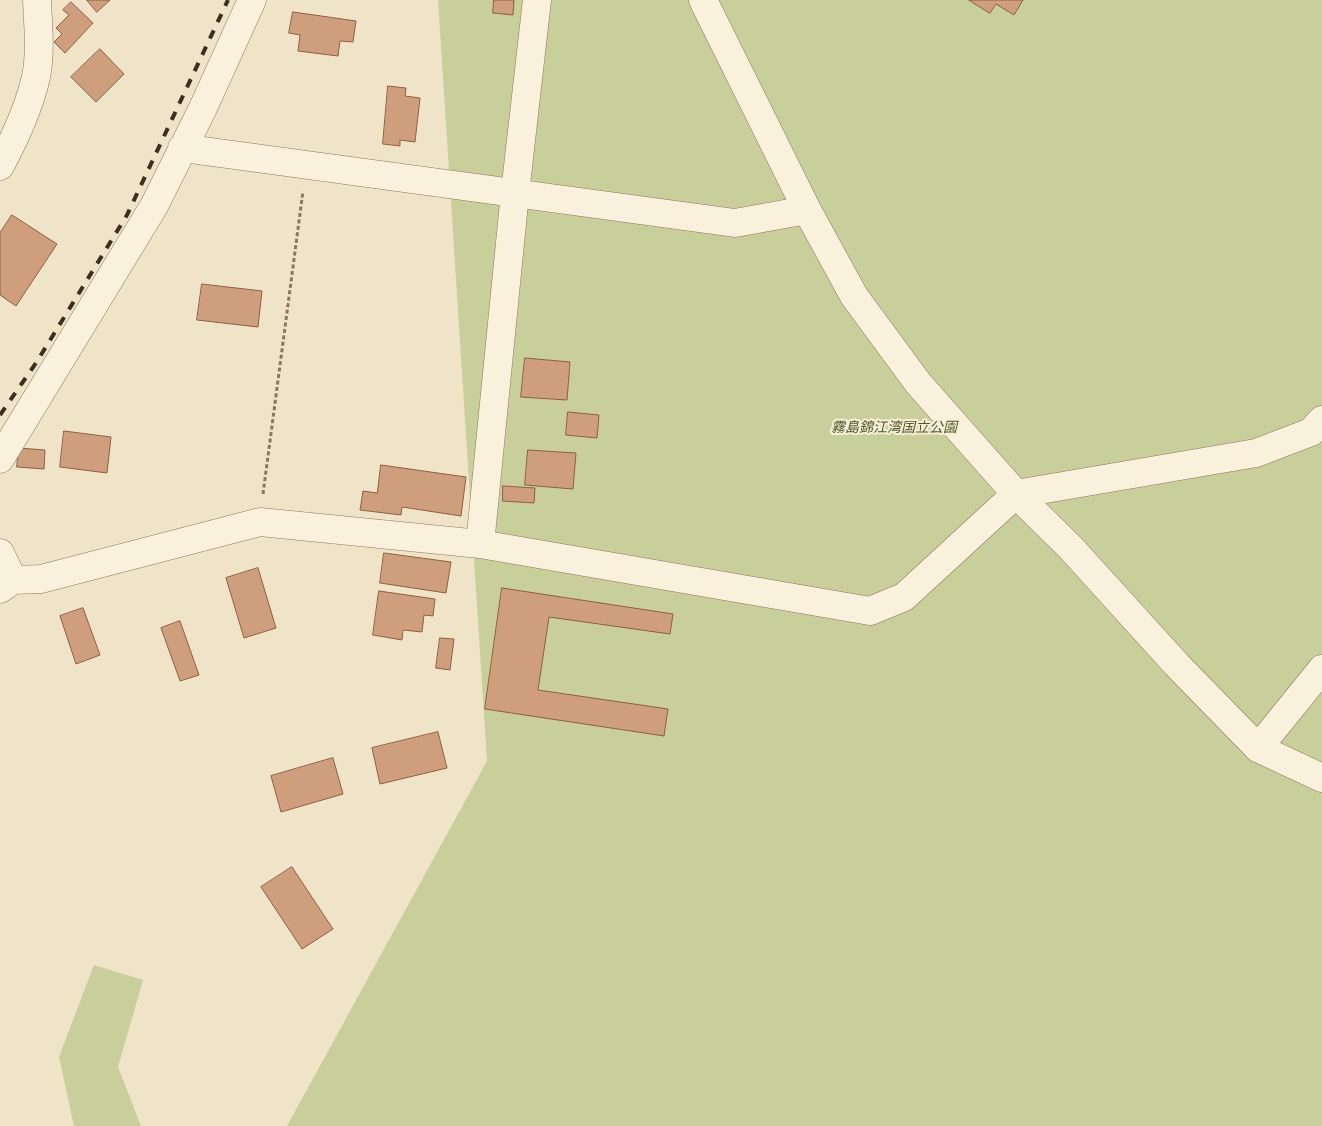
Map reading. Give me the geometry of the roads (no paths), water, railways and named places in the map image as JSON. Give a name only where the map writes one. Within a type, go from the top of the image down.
[{"type":"street","points":[[0,166],[26,109],[36,75],[39,38],[37,0]]},
{"type":"street","points":[[0,459],[154,206],[252,0]]},
{"type":"street","points":[[480,544],[515,193],[537,0]]},
{"type":"street","points":[[703,0],[807,210],[854,296],[918,383],[1016,494],[1070,547],[1177,665],[1258,748],[1322,778]]},
{"type":"street","points":[[182,148],[735,223],[807,210]]},
{"type":"street","points":[[0,553],[6,584],[41,579],[260,522],[480,544],[870,611],[904,597],[1016,494],[1256,453],[1318,431]]},
{"type":"street","points":[[1258,748],[1322,669]]},
{"type":"railway","points":[[0,415],[36,363],[127,215],[228,0]]},
{"type":"park label","name":"霧島錦江湾国立公園","points":[[894,428]]}]
